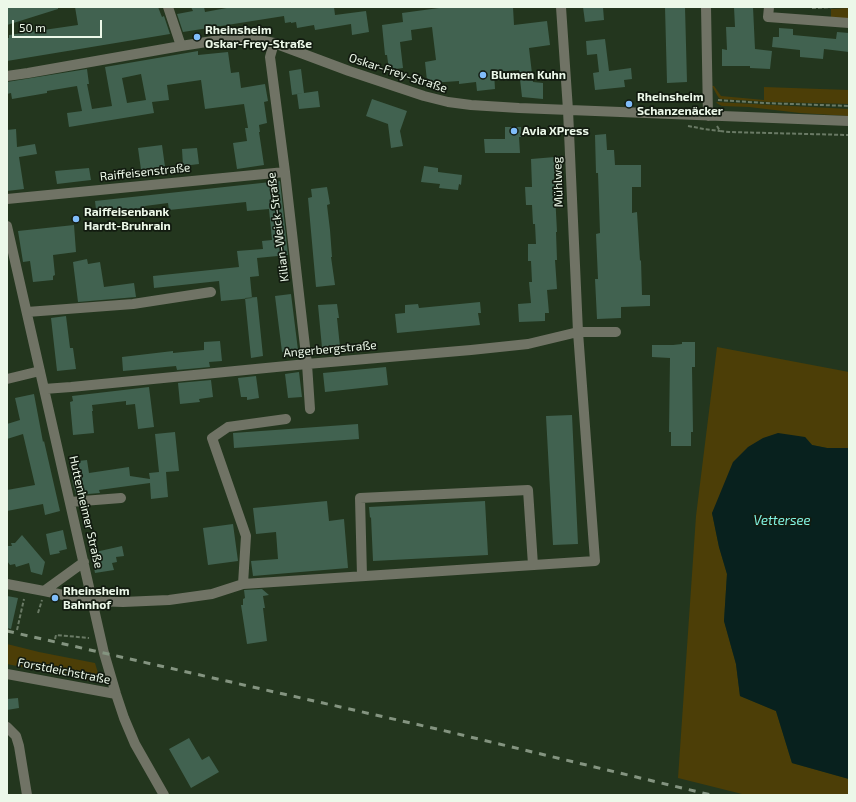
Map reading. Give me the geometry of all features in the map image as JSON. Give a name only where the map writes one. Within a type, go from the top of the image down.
[{"type":"street","points":[[168,7],[181,46]]},
{"type":"street","name":"Mühlweg","points":[[533,565],[595,561],[578,332],[568,110],[561,7]]},
{"type":"street","points":[[706,7],[708,116]]},
{"type":"street","points":[[769,7],[768,17],[849,23]]},
{"type":"street","name":"Oskar-Frey-Straße","points":[[7,76],[232,38],[250,38],[274,43],[349,71],[424,96],[448,102],[485,106],[568,110],[849,121]]},
{"type":"street","name":"Kilian-Weick-Straße","points":[[274,43],[270,57],[308,364],[310,409]]},
{"type":"street","name":"Raiffeisenstraße","points":[[7,199],[285,172]]},
{"type":"street","name":"Huttenheimer Straße","points":[[7,226],[104,653],[124,718],[135,744],[164,795]]},
{"type":"street","points":[[27,312],[133,304],[211,292]]},
{"type":"street","name":"Angerbergstraße","points":[[44,389],[528,344],[578,332],[616,332]]},
{"type":"street","points":[[7,379],[40,371]]},
{"type":"street","points":[[243,584],[246,536],[212,438],[228,427],[286,419]]},
{"type":"street","points":[[7,584],[93,601],[123,602],[169,600],[212,594],[243,584],[533,565],[528,490],[360,498],[362,576]]},
{"type":"street","points":[[70,502],[121,498]]},
{"type":"street","points":[[44,591],[84,562]]},
{"type":"street","name":"Forstdeichstraße","points":[[7,674],[116,694]]},
{"type":"street","points":[[7,727],[16,736],[20,746],[26,795]]},
{"type":"path","points":[[707,100],[849,106]]},
{"type":"path","points":[[708,116],[720,131],[849,135]]},
{"type":"path","points":[[17,630],[27,588]]},
{"type":"path","points":[[55,639],[56,635],[90,638]]},
{"type":"shaded area","points":[[849,8],[849,19],[831,17],[831,9]]},
{"type":"shaded area","points":[[712,86],[714,86],[721,96],[764,100],[764,87],[849,90],[849,104],[721,99]]},
{"type":"shaded area","points":[[716,102],[849,109],[849,116],[722,106]]},
{"type":"shaded area","points":[[717,347],[849,372],[849,448],[827,448],[812,445],[805,437],[712,513],[719,547],[727,574],[724,621],[736,664],[740,696],[776,711],[792,763],[849,779],[849,795],[746,795],[678,778],[696,516]]},
{"type":"shaded area","points":[[7,644],[95,663],[101,683],[7,664]]},
{"type":"water","name":"Vettersee","points":[[778,433],[805,437],[812,445],[827,448],[849,448],[849,779],[792,763],[776,711],[740,696],[736,664],[724,621],[727,574],[719,547],[712,513],[733,462],[748,447],[763,438]]},
{"type":"building","points":[[7,7],[58,7],[58,9],[7,25]]},
{"type":"building","points":[[75,7],[158,7],[162,17],[164,16],[170,34],[7,61],[7,38],[9,38],[9,35],[78,25]]},
{"type":"building","points":[[191,7],[204,7],[205,12],[232,7],[334,7],[335,15],[366,11],[369,32],[352,35],[351,24],[315,30],[314,25],[297,28],[296,22],[285,23],[284,16],[183,32],[177,14],[193,11]]},
{"type":"building","points":[[439,7],[513,7],[514,25],[547,21],[550,45],[529,48],[533,82],[543,83],[543,99],[522,97],[519,70],[494,72],[495,89],[477,91],[476,82],[459,84],[459,81],[430,83],[430,81],[427,81],[425,62],[436,60],[432,27],[411,30],[412,40],[400,42],[403,68],[389,70],[387,55],[385,55],[382,25],[403,22],[402,13]]},
{"type":"building","points":[[583,7],[603,7],[604,20],[585,22]]},
{"type":"building","points":[[665,7],[685,7],[687,82],[667,83]]},
{"type":"building","points":[[734,7],[753,7],[755,49],[772,51],[770,69],[750,68],[750,66],[722,66],[722,49],[727,50],[726,27],[735,27]]},
{"type":"building","points":[[779,28],[793,29],[793,35],[836,39],[837,32],[849,33],[849,52],[824,49],[823,59],[800,57],[800,50],[772,47],[773,37],[779,37]]},
{"type":"building","points":[[605,39],[609,71],[631,68],[632,79],[624,80],[625,87],[595,90],[593,73],[599,72],[597,54],[587,55],[586,41]]},
{"type":"building","points":[[198,51],[198,55],[228,52],[231,73],[239,72],[241,88],[265,84],[268,101],[264,102],[267,123],[259,125],[264,165],[237,169],[233,143],[247,141],[245,128],[248,128],[244,104],[205,109],[201,80],[167,85],[169,100],[152,102],[154,113],[69,127],[67,113],[82,111],[77,86],[12,99],[11,93],[7,94],[7,82],[87,69],[89,84],[87,84],[92,109],[112,106],[105,67]],"holes":[[[141,74],[146,100],[127,103],[122,78]]]},
{"type":"building","points":[[301,69],[304,93],[292,95],[289,71]]},
{"type":"building","points":[[318,91],[320,107],[299,109],[297,94]]},
{"type":"building","points":[[372,99],[407,111],[400,131],[403,146],[391,148],[388,124],[366,116]]},
{"type":"building","points":[[505,127],[521,127],[521,137],[519,137],[520,153],[485,153],[484,139],[505,139]]},
{"type":"building","points":[[16,129],[17,147],[35,144],[37,154],[19,157],[24,189],[7,191],[7,130]]},
{"type":"building","points":[[606,134],[607,150],[614,150],[615,165],[641,165],[641,187],[632,187],[632,213],[637,212],[642,295],[650,295],[650,306],[621,307],[621,318],[597,319],[595,279],[598,279],[596,234],[600,233],[595,135]]},
{"type":"building","points":[[162,145],[166,174],[142,177],[138,148]]},
{"type":"building","points":[[197,148],[199,164],[183,166],[182,149]]},
{"type":"building","points":[[555,157],[556,173],[554,174],[557,260],[555,260],[557,289],[547,290],[549,313],[545,313],[545,321],[519,322],[518,304],[531,303],[529,282],[532,282],[531,261],[528,261],[528,244],[536,244],[532,205],[526,205],[525,187],[532,187],[531,159]]},
{"type":"building","points":[[424,166],[438,168],[438,172],[462,175],[461,185],[459,184],[458,190],[439,188],[440,184],[421,182]]},
{"type":"building","points":[[89,168],[91,180],[57,184],[55,171]]},
{"type":"building","points":[[280,181],[288,255],[257,258],[259,276],[250,277],[252,298],[221,301],[219,281],[154,288],[153,276],[239,267],[237,251],[263,249],[262,241],[272,240],[269,209],[247,211],[246,202],[169,210],[168,203],[145,206],[146,212],[97,218],[95,201]]},
{"type":"building","points":[[327,187],[330,204],[327,205],[331,257],[335,285],[316,287],[308,198],[312,197],[311,189]]},
{"type":"building","points":[[74,225],[76,252],[53,255],[55,275],[53,276],[53,280],[33,282],[30,261],[23,262],[18,231]]},
{"type":"building","points":[[87,259],[88,264],[100,262],[104,287],[134,283],[136,297],[78,302],[73,262]]},
{"type":"building","points":[[291,294],[298,350],[282,352],[275,296]]},
{"type":"building","points":[[257,297],[263,356],[251,358],[245,298]]},
{"type":"building","points":[[480,302],[481,313],[478,313],[480,325],[397,333],[395,314],[405,313],[405,305],[418,304],[419,308]]},
{"type":"building","points":[[337,304],[340,347],[322,348],[318,305]]},
{"type":"building","points":[[66,316],[70,348],[73,348],[76,369],[57,371],[51,318]]},
{"type":"building","points":[[220,341],[222,361],[209,362],[210,367],[177,370],[176,366],[123,371],[122,357],[173,351],[173,353],[204,350],[204,342]]},
{"type":"building","points":[[682,342],[695,342],[695,367],[692,367],[693,432],[691,432],[691,446],[671,446],[671,432],[669,432],[670,358],[652,357],[652,345],[673,345],[682,344]]},
{"type":"building","points":[[386,367],[388,385],[325,392],[323,373]]},
{"type":"building","points":[[299,372],[302,397],[288,398],[285,374]]},
{"type":"building","points":[[256,376],[259,398],[247,400],[247,397],[241,397],[238,378]]},
{"type":"building","points":[[211,380],[213,397],[199,399],[200,402],[180,404],[178,383]]},
{"type":"building","points":[[149,387],[154,427],[138,429],[135,404],[126,405],[126,401],[92,405],[94,433],[73,435],[70,402],[73,401],[72,396]]},
{"type":"building","points":[[34,394],[43,442],[44,441],[60,511],[45,515],[43,504],[7,511],[7,490],[35,485],[23,434],[7,439],[7,424],[20,420],[15,398]]},
{"type":"building","points":[[572,415],[578,544],[553,545],[546,416]]},
{"type":"building","points":[[358,424],[359,439],[234,448],[233,433]]},
{"type":"building","points":[[175,432],[179,471],[166,472],[168,497],[151,499],[150,483],[99,490],[100,493],[76,495],[70,462],[87,460],[89,473],[129,467],[130,476],[150,479],[149,473],[159,472],[155,434]]},
{"type":"building","points":[[327,501],[329,521],[344,519],[348,568],[253,576],[251,561],[278,559],[276,532],[256,534],[253,508]]},
{"type":"building","points":[[485,501],[488,555],[373,561],[371,517],[370,518],[369,507]]},
{"type":"building","points":[[233,524],[238,561],[208,565],[203,528]]},
{"type":"building","points":[[63,530],[67,549],[59,551],[60,553],[50,555],[46,534]]},
{"type":"building","points":[[22,535],[45,562],[42,575],[31,572],[29,563],[16,567],[15,564],[10,565],[7,561],[7,546],[12,546],[11,543],[15,543]]},
{"type":"building","points":[[122,546],[124,556],[116,557],[117,562],[112,563],[114,570],[95,573],[91,553]]},
{"type":"building","points":[[262,589],[269,595],[263,596],[267,641],[247,644],[241,605],[243,605],[243,599],[245,598],[244,590]]},
{"type":"building","points":[[7,596],[18,598],[11,629],[7,628]]},
{"type":"building","points":[[18,698],[19,708],[7,710],[7,699]]},
{"type":"building","points":[[189,738],[202,760],[209,756],[219,772],[191,788],[169,749]]},
{"type":"railway","points":[[7,631],[437,729],[711,795]]},
{"type":"place","name":"Rheinsheim Oskar-Frey-Straße","points":[[197,37]]},
{"type":"place","name":"Blumen Kuhn","points":[[483,75]]},
{"type":"place","name":"Rheinsheim Schanzenäcker","points":[[629,104]]},
{"type":"place","name":"Avia XPress","points":[[514,131]]},
{"type":"place","name":"Raiffeisenbank Hardt-Bruhrain","points":[[76,219]]},
{"type":"place","name":"Rheinsheim Bahnhof","points":[[55,598]]}]
